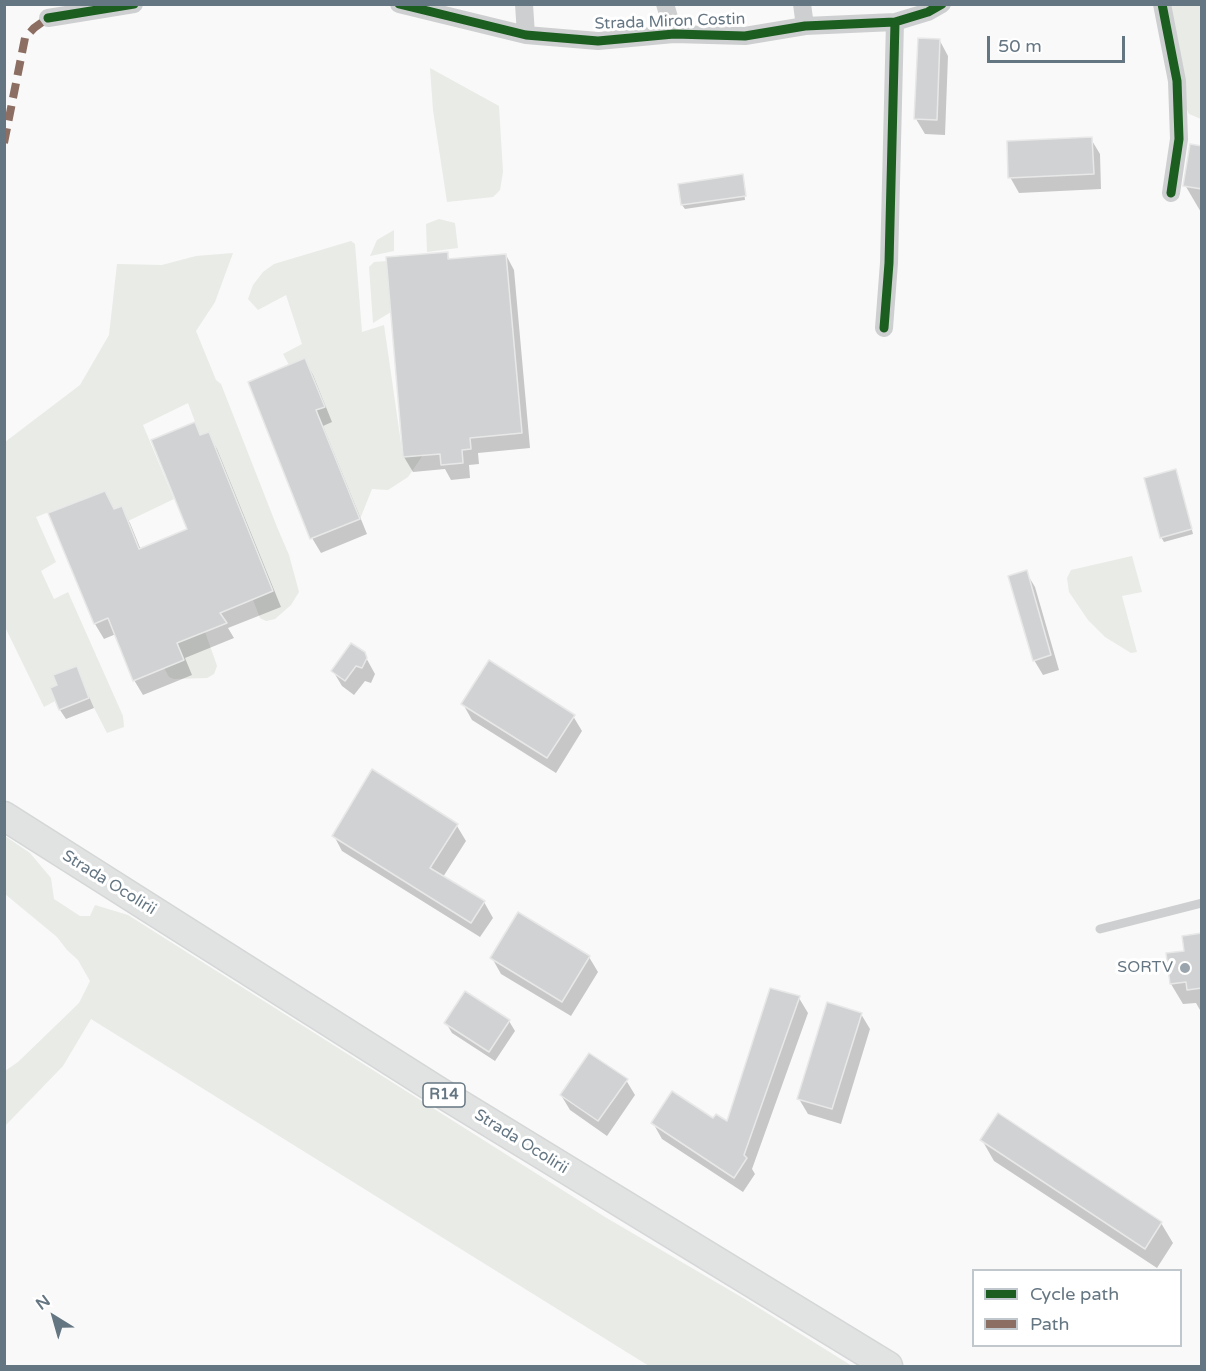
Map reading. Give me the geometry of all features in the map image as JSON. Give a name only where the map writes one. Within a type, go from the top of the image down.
[{"type":"main road","name":"Strada Ocolirii","points":[[4,816],[448,1097],[888,1366]]},
{"type":"street","points":[[48,18],[134,4]]},
{"type":"street","name":"Strada Miron Costin","points":[[399,4],[526,35],[598,41],[674,34],[745,36],[805,26],[895,22],[928,12],[942,4]]},
{"type":"street","points":[[524,4],[526,35]]},
{"type":"street","points":[[665,4],[674,34]]},
{"type":"street","points":[[802,4],[805,26]]},
{"type":"street","points":[[1162,4],[1177,81],[1179,139],[1171,193]]},
{"type":"street","points":[[884,328],[889,263],[895,22]]},
{"type":"lane","points":[[1100,929],[1202,903]]},
{"type":"shaded area","points":[[1170,5],[1201,5],[1201,119],[1189,114],[1184,104]]},
{"type":"shaded area","points":[[430,68],[499,106],[503,172],[500,190],[493,197],[447,202],[433,110]]},
{"type":"shaded area","points":[[439,219],[455,223],[458,248],[427,252],[426,224]]},
{"type":"shaded area","points":[[394,230],[394,251],[370,256],[377,240]]},
{"type":"shaded area","points":[[351,241],[355,244],[362,332],[384,325],[403,457],[423,455],[408,477],[388,490],[372,489],[360,519],[316,410],[325,406],[305,358],[289,365],[283,354],[302,344],[286,295],[258,310],[248,299],[253,285],[263,272],[274,264]]},
{"type":"shaded area","points":[[233,253],[215,302],[196,331],[216,380],[221,384],[289,555],[299,592],[291,605],[275,619],[266,621],[260,618],[253,600],[273,591],[209,432],[200,435],[188,403],[143,425],[174,499],[128,521],[114,509],[104,491],[36,517],[56,562],[41,571],[54,599],[68,592],[123,716],[124,727],[107,733],[76,666],[53,675],[57,685],[50,688],[55,701],[44,707],[5,627],[5,442],[80,385],[109,335],[117,264],[162,265],[196,256]]},
{"type":"shaded area","points":[[387,261],[391,312],[373,323],[369,267],[374,262]]},
{"type":"shaded area","points":[[161,540],[199,633],[205,632],[217,666],[214,674],[207,678],[174,679],[169,677],[164,668],[184,660],[139,548]]},
{"type":"shaded area","points":[[1132,556],[1142,592],[1122,596],[1137,652],[1131,653],[1105,637],[1088,620],[1069,592],[1067,578],[1071,570]]},
{"type":"shaded area","points":[[5,836],[30,853],[51,878],[54,899],[80,916],[90,916],[95,905],[128,915],[605,1217],[743,1298],[852,1366],[649,1366],[91,1019],[63,1066],[5,1126],[5,1071],[18,1062],[79,1003],[90,981],[78,960],[57,937],[5,894]]},
{"type":"building","points":[[918,38],[940,39],[937,120],[914,119]]},
{"type":"building","points":[[1092,137],[1094,174],[1008,178],[1007,141]]},
{"type":"building","points":[[1190,144],[1202,146],[1202,189],[1183,186]]},
{"type":"building","points":[[743,174],[746,196],[681,205],[678,184]]},
{"type":"building","points":[[448,252],[448,259],[506,254],[522,433],[470,438],[471,449],[462,450],[463,463],[441,465],[440,454],[403,457],[386,257]]},
{"type":"building","points":[[305,358],[325,407],[316,410],[360,519],[310,539],[248,382]]},
{"type":"building","points":[[195,422],[200,435],[209,432],[273,591],[220,613],[227,623],[177,643],[184,660],[133,681],[108,618],[94,624],[48,513],[105,491],[114,509],[122,506],[139,549],[187,529],[151,440]]},
{"type":"building","points":[[1176,469],[1192,529],[1160,538],[1144,478]]},
{"type":"building","points":[[1027,570],[1051,655],[1033,661],[1008,576]]},
{"type":"building","points":[[351,643],[365,652],[367,658],[362,668],[356,666],[345,681],[331,671]]},
{"type":"building","points":[[489,660],[575,715],[547,758],[461,704]]},
{"type":"building","points":[[77,666],[89,698],[59,710],[50,688],[57,685],[53,675]]},
{"type":"building","points":[[372,769],[458,824],[430,868],[485,901],[471,923],[332,836]]},
{"type":"building","points":[[518,912],[590,956],[562,1002],[490,958]]},
{"type":"building","name":"SORTV","points":[[1202,933],[1202,988],[1187,990],[1186,982],[1170,984],[1166,953],[1184,951],[1182,936]]},
{"type":"building","points":[[770,988],[800,996],[744,1155],[747,1158],[734,1178],[651,1123],[672,1091],[713,1118],[716,1114],[727,1121]]},
{"type":"building","points":[[465,991],[510,1020],[489,1052],[444,1023]]},
{"type":"building","points":[[827,1002],[862,1013],[832,1109],[797,1099]]},
{"type":"building","points":[[589,1053],[628,1079],[598,1121],[560,1095]]},
{"type":"building","points":[[998,1113],[1162,1222],[1145,1249],[980,1140]]},
{"type":"marked path","points":[[4,143],[25,38],[48,18]]},
{"type":"cycle path","points":[[48,18],[134,4]]},
{"type":"cycle path","points":[[399,4],[526,35],[598,41],[674,34],[745,36],[805,26],[895,22],[928,12],[942,4]]},
{"type":"cycle path","points":[[1162,4],[1177,81],[1179,139],[1171,193]]},
{"type":"cycle path","points":[[884,328],[889,263],[895,22]]},
{"type":"place","name":"SORTV","points":[[1185,968]]}]
